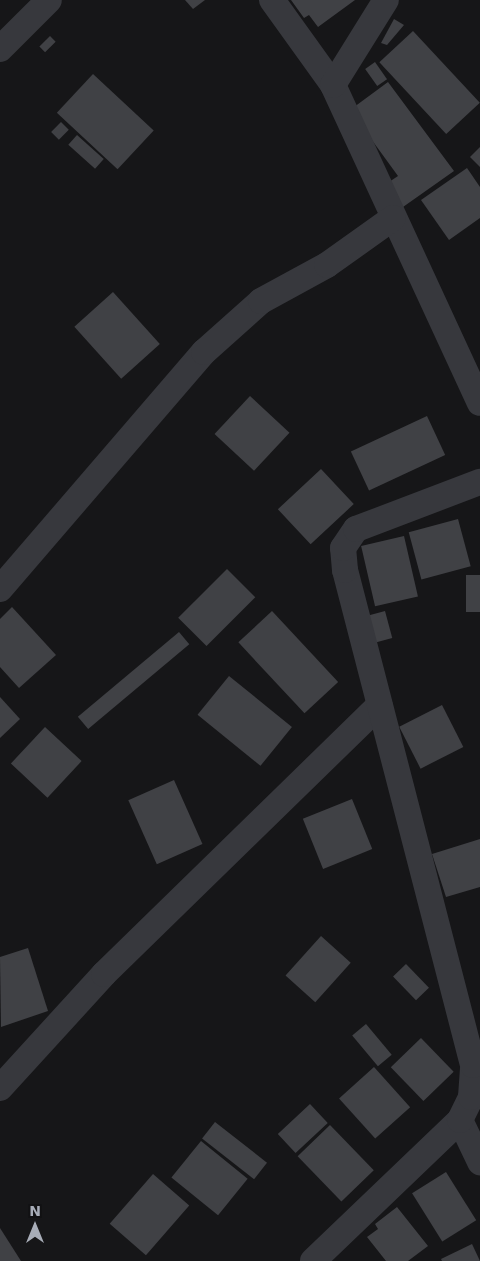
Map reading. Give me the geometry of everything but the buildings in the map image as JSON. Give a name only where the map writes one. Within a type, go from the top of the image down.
[{"type":"street","points":[[0,49],[49,0]]},
{"type":"street","points":[[272,0],[333,85],[393,218],[477,383]]},
{"type":"street","points":[[333,85],[386,0]]},
{"type":"street","points":[[0,589],[204,352],[261,301],[327,265],[393,218]]},
{"type":"street","points":[[312,1261],[460,1120],[471,1096],[473,1064],[380,705],[343,548],[356,529],[480,482]]},
{"type":"street","points":[[0,1088],[104,974],[380,705]]},
{"type":"street","points":[[460,1120],[480,1162]]}]
